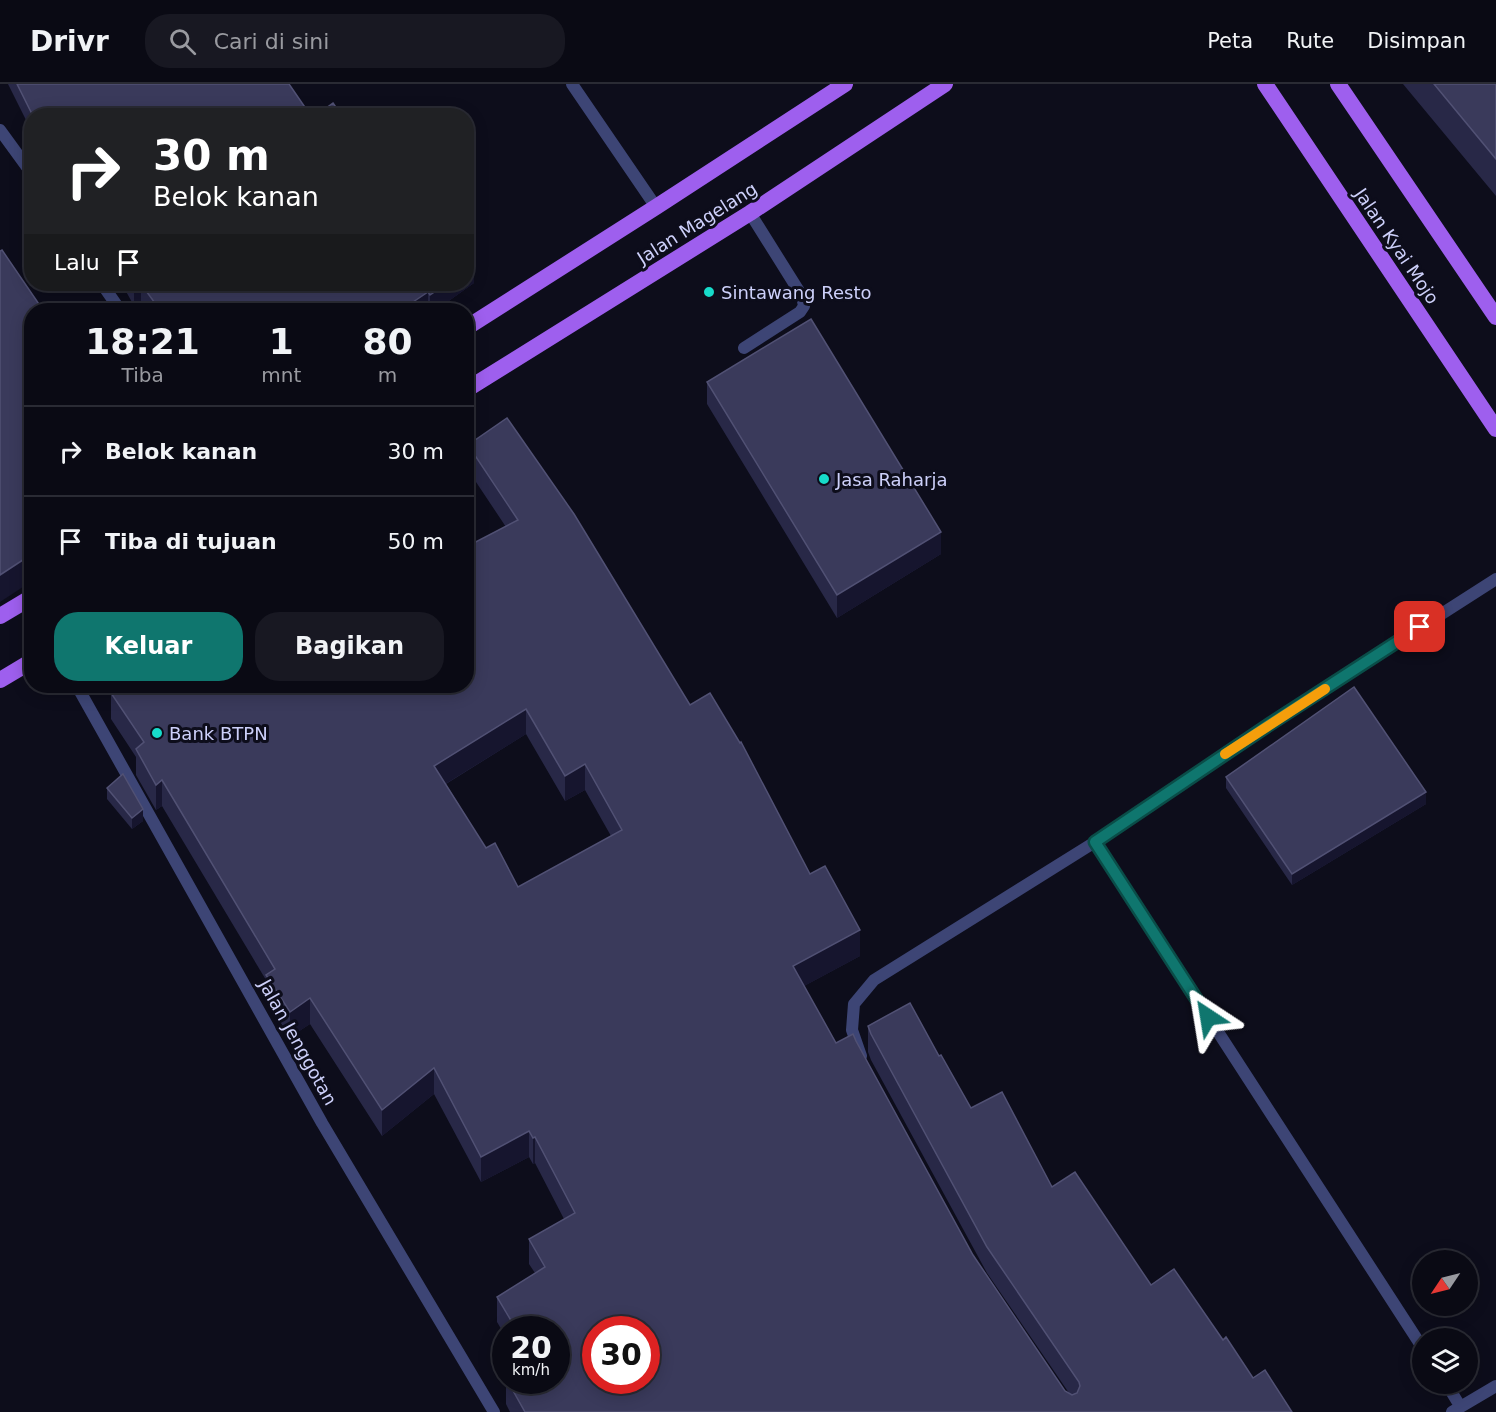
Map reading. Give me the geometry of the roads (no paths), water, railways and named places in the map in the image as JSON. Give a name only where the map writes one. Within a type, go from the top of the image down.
[{"type":"main road","name":"Jalan Magelang","points":[[474,323],[845,84]]},
{"type":"main road","name":"Jalan Magelang","points":[[474,385],[750,213],[945,84]]},
{"type":"main road","name":"Jalan Kyai Mojo","points":[[1265,84],[1496,429]]},
{"type":"main road","points":[[1338,84],[1496,317]]},
{"type":"main road","points":[[0,616],[24,602]]},
{"type":"main road","points":[[0,680],[24,666]]},
{"type":"street","points":[[572,84],[656,207]]},
{"type":"street","points":[[0,130],[24,163]]},
{"type":"street","points":[[744,348],[800,312],[804,306],[802,296],[750,213]]},
{"type":"street","points":[[864,1063],[852,1030],[854,1004],[874,980],[1095,842],[1270,724],[1496,579]]},
{"type":"street","name":"Jalan Jenggotan","points":[[81,693],[322,1123],[494,1412]]},
{"type":"street","points":[[1095,842],[1412,1332]]},
{"type":"street","points":[[1450,1394],[1456,1409],[1496,1386]]},
{"type":"place","name":"Sintawang Resto","points":[[709,292]]},
{"type":"place","name":"Jasa Raharja","points":[[824,479]]},
{"type":"place","name":"Bank BTPN","points":[[157,733]]}]
